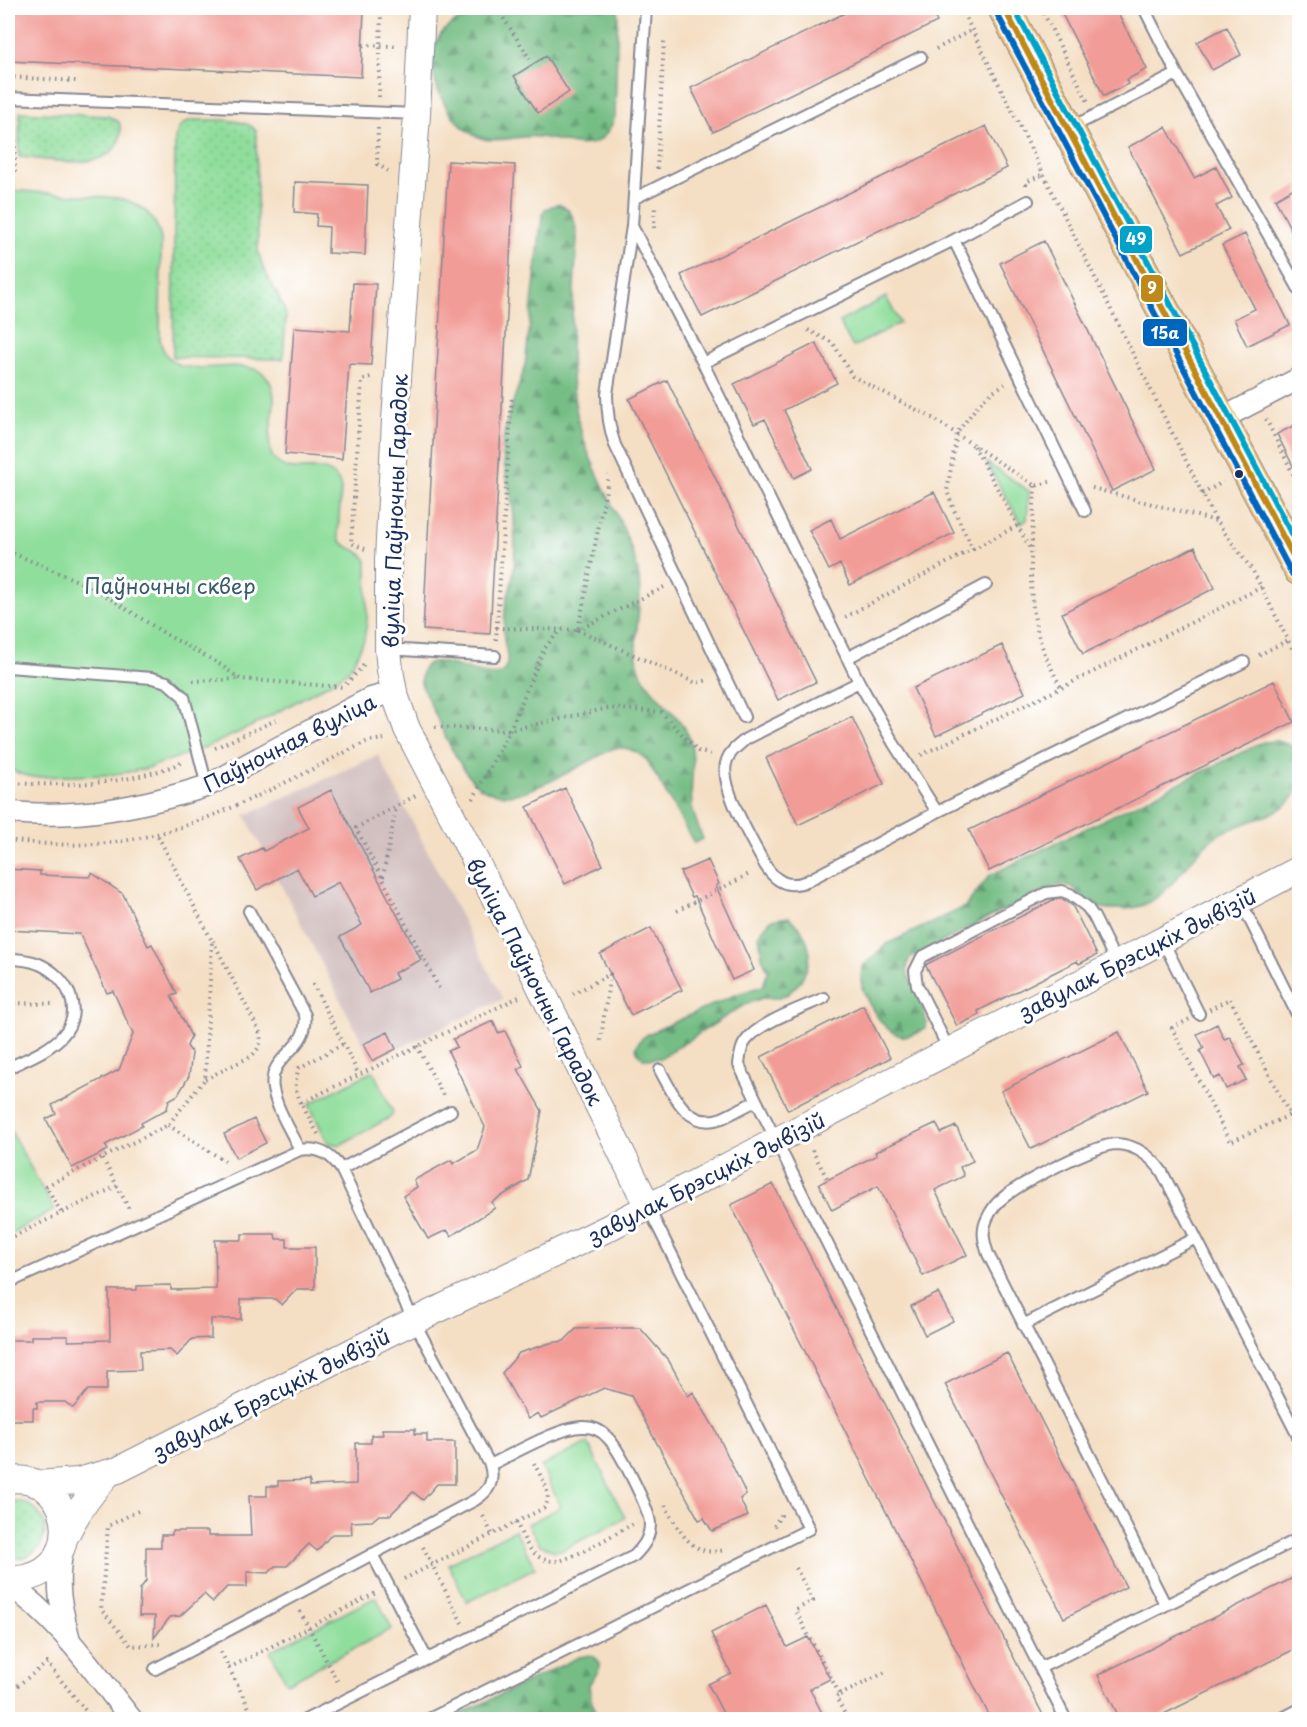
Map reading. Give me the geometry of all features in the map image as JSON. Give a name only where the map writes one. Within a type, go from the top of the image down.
[{"type":"main road","points":[[1004,8],[1221,419],[1292,536],[1299,570]]},
{"type":"street","name":"вуліца Паўночны Гарадок","points":[[422,8],[388,560],[388,649],[394,692],[407,729],[533,972],[648,1207]]},
{"type":"street","points":[[1221,419],[1299,378]]},
{"type":"street","name":"Паўночная вуліца","points":[[8,812],[57,815],[125,809],[157,802],[207,786],[369,699],[394,692]]},
{"type":"street","name":"завулак Брэсцкіх дывізій","points":[[8,1480],[23,1480],[36,1484],[78,1481],[107,1475],[414,1321],[606,1229],[1299,869]]},
{"type":"street","name":"завулак Брэсцкіх дывізій","points":[[70,1642],[59,1600],[58,1579],[63,1544],[81,1506],[107,1475]]},
{"type":"street","points":[[8,1579],[21,1580],[45,1570],[55,1561],[63,1544],[66,1524],[63,1511],[47,1490],[36,1484]]},
{"type":"street","name":"завулак Брэсцкіх дывізій","points":[[8,1584],[24,1595],[70,1642],[132,1719]]},
{"type":"lane","points":[[646,8],[635,198],[607,394],[607,413],[615,445],[744,717]]},
{"type":"lane","points":[[1144,8],[1177,74],[1299,291]]},
{"type":"lane","points":[[635,198],[921,57]]},
{"type":"lane","points":[[1067,130],[1177,74]]},
{"type":"lane","points":[[12,98],[417,114]]},
{"type":"lane","points":[[703,363],[954,240],[1028,201]]},
{"type":"lane","points":[[632,226],[703,363],[859,682],[905,762],[938,812]]},
{"type":"lane","points":[[954,240],[1022,376],[1085,511]]},
{"type":"lane","points":[[848,658],[986,585]]},
{"type":"lane","points":[[388,649],[495,656]]},
{"type":"lane","points":[[859,682],[746,739],[727,761],[725,777],[728,791],[765,865],[776,879],[785,884],[799,884],[938,812],[1244,662]]},
{"type":"lane","points":[[8,666],[152,678],[167,682],[184,697],[207,786]]},
{"type":"lane","points":[[949,1051],[915,979],[917,964],[922,957],[939,948],[1046,893],[1062,891],[1087,907],[1117,964]]},
{"type":"lane","points":[[1240,900],[1299,1020]]},
{"type":"lane","points":[[249,910],[305,1015],[306,1023],[302,1038],[281,1060],[273,1076],[276,1099],[300,1150]]},
{"type":"lane","points":[[1163,940],[1200,1014]]},
{"type":"lane","points":[[8,959],[30,962],[48,969],[63,982],[72,997],[73,1004],[71,1023],[63,1036],[51,1046],[8,1068]]},
{"type":"lane","points":[[824,998],[754,1032],[745,1042],[740,1053],[740,1065],[1066,1719]]},
{"type":"lane","points":[[660,1070],[679,1104],[687,1114],[698,1119],[710,1121],[722,1118],[756,1101]]},
{"type":"lane","points":[[341,1169],[451,1111]]},
{"type":"lane","points":[[1165,1604],[1023,1325],[984,1242],[983,1230],[987,1219],[1003,1198],[1015,1189],[1103,1146],[1117,1144],[1132,1148],[1155,1162],[1299,1440]]},
{"type":"lane","points":[[8,1284],[300,1150],[316,1149],[324,1152],[332,1157],[341,1169],[414,1321],[490,1465],[493,1478],[491,1485],[482,1495],[155,1668]]},
{"type":"lane","points":[[427,1719],[809,1529],[648,1207]]},
{"type":"lane","points":[[1023,1325],[1196,1238]]},
{"type":"lane","points":[[305,1719],[634,1556],[646,1542],[650,1525],[649,1516],[615,1447],[601,1432],[592,1428],[573,1427],[490,1465]]},
{"type":"lane","points":[[1040,1668],[1292,1542],[1299,1536]]},
{"type":"lane","points":[[372,1554],[427,1659]]},
{"type":"lane","points":[[1279,1719],[1299,1709]]},
{"type":"path","points":[[497,8],[530,59]]},
{"type":"path","points":[[961,8],[1216,521],[1253,571],[1299,664]]},
{"type":"path","points":[[1041,8],[1095,116]]},
{"type":"path","points":[[921,57],[972,30]]},
{"type":"path","points":[[654,237],[664,32]]},
{"type":"path","points":[[363,45],[403,47]]},
{"type":"path","points":[[8,77],[80,81]]},
{"type":"path","points":[[379,97],[389,98]]},
{"type":"path","points":[[12,98],[15,172]]},
{"type":"path","points":[[777,326],[807,330],[833,343],[852,376],[934,419],[1035,486]]},
{"type":"path","points":[[973,549],[947,491],[957,434],[985,398],[1002,385],[1022,376]]},
{"type":"path","points":[[495,656],[512,395]]},
{"type":"path","points":[[1257,401],[1299,488]]},
{"type":"path","points":[[973,444],[1032,550]]},
{"type":"path","points":[[578,630],[615,445]]},
{"type":"path","points":[[1035,486],[1056,480],[1072,483],[1216,521]]},
{"type":"path","points":[[1035,486],[1031,579],[1035,621],[1044,652],[1061,688]]},
{"type":"path","points":[[831,624],[1017,526]]},
{"type":"path","points":[[8,551],[94,588],[166,635],[218,663],[240,679]]},
{"type":"path","points":[[578,630],[650,596],[678,579]]},
{"type":"path","points":[[905,762],[1061,688],[1262,587]]},
{"type":"path","points":[[840,606],[846,617]]},
{"type":"path","points":[[496,628],[578,630],[696,683],[709,680],[722,673]]},
{"type":"path","points":[[473,799],[510,730],[544,648],[561,629]]},
{"type":"path","points":[[1244,662],[1288,640]]},
{"type":"path","points":[[167,682],[240,679],[342,687]]},
{"type":"path","points":[[435,727],[510,730],[609,708],[661,712],[698,751],[727,761]]},
{"type":"path","points":[[418,795],[356,828],[441,992]]},
{"type":"path","points":[[383,878],[396,807]]},
{"type":"path","points":[[61,1212],[46,1186],[168,1125],[205,1079],[250,1057],[261,1043],[260,1033],[157,834]]},
{"type":"path","points":[[677,911],[765,865]]},
{"type":"path","points":[[205,1079],[212,941]]},
{"type":"path","points":[[573,994],[610,974],[600,1045]]},
{"type":"path","points":[[313,984],[359,1075]]},
{"type":"path","points":[[301,1103],[522,996]]},
{"type":"path","points":[[1290,1115],[1230,1142],[1172,1028],[1230,999],[1299,1130]]},
{"type":"path","points":[[8,1003],[73,1004]]},
{"type":"path","points":[[320,1138],[295,1089],[295,1078],[299,1068],[343,1044]]},
{"type":"path","points":[[168,1125],[245,1174]]},
{"type":"path","points":[[810,1146],[828,1180]]},
{"type":"path","points":[[103,1159],[137,1225]]},
{"type":"path","points":[[8,1239],[117,1186]]},
{"type":"path","points":[[229,1668],[544,1508],[549,1497],[526,1448]]},
{"type":"path","points":[[661,1499],[680,1532],[694,1546],[711,1552],[730,1548]]},
{"type":"path","points":[[766,1530],[775,1525],[781,1515],[779,1502]]},
{"type":"path","points":[[516,1522],[533,1552],[545,1560],[553,1561],[567,1557],[666,1508]]},
{"type":"path","points":[[138,1511],[108,1526],[101,1609],[131,1646],[169,1643]]},
{"type":"path","points":[[416,1531],[469,1638]]},
{"type":"path","points":[[796,1568],[813,1601],[795,1610],[840,1695]]},
{"type":"path","points":[[292,1596],[346,1698]]},
{"type":"path","points":[[213,1638],[255,1719]]},
{"type":"path","points":[[8,1693],[47,1663],[93,1719]]},
{"type":"path","points":[[848,1719],[836,1696],[886,1672]]},
{"type":"shaded area","points":[[378,755],[503,999],[372,1061],[245,815]]},
{"type":"green space","points":[[509,8],[618,8],[615,117],[609,130],[601,139],[584,145],[532,136],[498,140],[484,139],[459,124],[449,111],[435,81],[434,50],[439,37],[445,29],[461,20]]},
{"type":"green space","points":[[20,112],[108,116],[119,122],[120,137],[110,153],[99,159],[72,162],[19,157]]},
{"type":"green space","points":[[192,120],[236,121],[256,131],[258,251],[262,265],[286,316],[283,359],[173,357],[175,139],[180,127]]},
{"type":"green space","name":"Паўночны сквер","points":[[8,190],[118,198],[134,203],[146,211],[155,223],[161,239],[160,340],[166,355],[176,363],[188,367],[246,367],[259,371],[269,380],[274,404],[269,443],[271,454],[278,463],[286,467],[322,470],[336,477],[341,487],[338,535],[344,544],[360,553],[367,561],[367,621],[364,640],[346,672],[252,726],[209,746],[145,769],[110,775],[32,777],[15,772],[8,765]]},
{"type":"green space","points":[[557,204],[570,212],[577,235],[571,363],[577,413],[589,454],[626,535],[637,568],[640,593],[636,642],[639,667],[649,686],[678,719],[689,737],[693,762],[692,805],[703,839],[694,843],[647,760],[628,749],[614,748],[545,784],[517,794],[498,794],[482,789],[460,764],[421,684],[424,668],[432,662],[446,663],[491,675],[502,672],[507,662],[504,619],[513,574],[515,541],[513,507],[504,460],[503,441],[509,412],[525,366],[542,216],[545,209]]},
{"type":"green space","points":[[886,297],[900,323],[853,347],[839,322]]},
{"type":"green space","points":[[986,462],[1029,491],[1027,520],[1021,523]]},
{"type":"green space","points":[[1277,741],[1291,745],[1299,754],[1299,783],[1293,798],[1275,812],[1232,828],[1212,839],[1174,882],[1153,900],[1141,906],[1126,909],[1105,909],[1084,900],[1075,888],[1059,885],[997,913],[909,959],[907,972],[924,1002],[925,1029],[911,1035],[895,1034],[875,1014],[862,987],[862,971],[863,966],[887,944],[965,907],[990,875],[1263,742]]},
{"type":"green space","points":[[789,917],[801,929],[810,954],[807,968],[800,982],[788,994],[776,998],[762,998],[742,1006],[661,1058],[644,1059],[638,1054],[636,1047],[640,1040],[648,1034],[737,994],[763,986],[768,971],[762,957],[759,934],[771,920]]},
{"type":"green space","points":[[373,1071],[393,1112],[391,1117],[340,1145],[328,1143],[309,1104]]},
{"type":"green space","points":[[8,1128],[54,1210],[8,1235]]},
{"type":"green space","points":[[588,1443],[625,1518],[562,1550],[554,1551],[540,1545],[528,1524],[561,1507],[541,1466]]},
{"type":"green space","points":[[18,1501],[32,1507],[41,1516],[44,1526],[44,1537],[39,1547],[32,1554],[21,1558],[8,1557],[8,1502]]},
{"type":"green space","points":[[515,1530],[535,1568],[467,1602],[448,1564]]},
{"type":"green space","points":[[376,1597],[392,1629],[287,1683],[270,1651]]},
{"type":"green space","points":[[590,1655],[596,1658],[600,1665],[589,1685],[591,1699],[599,1719],[450,1719],[579,1657]]},
{"type":"building","points":[[8,8],[364,10],[361,77],[8,61]]},
{"type":"building","points":[[855,8],[930,8],[937,22],[713,132],[691,88]]},
{"type":"building","points":[[1059,8],[1115,8],[1147,69],[1126,80],[1128,84],[1104,96]]},
{"type":"building","points":[[1227,27],[1241,55],[1212,70],[1197,42]]},
{"type":"building","points":[[546,56],[569,92],[538,113],[514,76]]},
{"type":"building","points":[[986,126],[1007,168],[702,317],[681,275]]},
{"type":"building","points":[[1166,127],[1194,178],[1216,167],[1232,198],[1216,206],[1229,230],[1183,253],[1128,147]]},
{"type":"building","points":[[448,161],[515,165],[490,634],[423,630]]},
{"type":"building","points":[[295,182],[368,185],[365,255],[328,253],[329,227],[316,226],[317,214],[294,212]]},
{"type":"building","points":[[1299,185],[1299,245],[1275,199]]},
{"type":"building","points":[[1245,234],[1290,325],[1247,346],[1234,319],[1255,309],[1222,245]]},
{"type":"building","points":[[1044,241],[1156,469],[1112,491],[1000,263]]},
{"type":"building","points":[[353,283],[376,284],[371,365],[349,364],[342,459],[285,454],[294,327],[350,331]]},
{"type":"building","points":[[816,343],[837,383],[784,410],[812,469],[794,478],[765,419],[754,424],[734,384]]},
{"type":"building","points":[[667,380],[816,682],[778,700],[629,399]]},
{"type":"building","points":[[1299,423],[1299,478],[1277,434]]},
{"type":"building","points":[[934,492],[954,533],[850,585],[840,564],[829,570],[809,530],[831,519],[840,539]]},
{"type":"building","points":[[1195,547],[1215,588],[1083,654],[1062,613]]},
{"type":"building","points":[[1002,645],[1025,693],[936,736],[913,688]]},
{"type":"building","points":[[1274,681],[1294,722],[989,871],[969,830]]},
{"type":"building","points":[[852,717],[884,784],[798,825],[766,758]]},
{"type":"building","points":[[565,788],[603,865],[565,884],[527,807]]},
{"type":"building","points":[[331,790],[421,960],[394,973],[397,979],[370,993],[340,937],[362,925],[339,882],[312,896],[297,868],[257,890],[240,859],[262,848],[264,851],[309,828],[298,807]]},
{"type":"building","points":[[708,860],[719,884],[716,886],[754,970],[732,980],[695,896],[692,897],[680,872]]},
{"type":"building","points":[[8,869],[40,871],[40,875],[90,877],[92,873],[123,894],[148,946],[152,944],[177,994],[171,996],[191,1036],[187,1046],[192,1053],[189,1076],[178,1095],[169,1100],[167,1109],[141,1123],[142,1126],[105,1145],[108,1150],[72,1168],[46,1119],[56,1114],[52,1105],[119,1070],[133,1034],[113,991],[107,993],[80,934],[8,930]]},
{"type":"building","points":[[1055,899],[1061,899],[1072,905],[1097,955],[1079,964],[1077,961],[978,1011],[979,1015],[957,1026],[927,964]]},
{"type":"building","points":[[651,928],[682,990],[631,1015],[600,954]]},
{"type":"building","points":[[863,1005],[890,1058],[788,1110],[761,1057]]},
{"type":"building","points":[[493,1021],[498,1033],[505,1031],[523,1066],[518,1069],[542,1111],[528,1180],[492,1202],[495,1208],[451,1236],[447,1230],[428,1239],[403,1196],[417,1187],[414,1180],[451,1160],[453,1164],[477,1150],[485,1127],[448,1051],[457,1047],[453,1039]]},
{"type":"building","points":[[1217,1024],[1224,1039],[1230,1037],[1244,1065],[1240,1067],[1246,1080],[1226,1089],[1220,1076],[1214,1079],[1200,1051],[1204,1048],[1197,1034]]},
{"type":"building","points":[[388,1032],[396,1049],[372,1061],[363,1044]]},
{"type":"building","points":[[1119,1032],[1148,1091],[1031,1149],[1001,1091]]},
{"type":"building","points":[[254,1119],[266,1143],[236,1158],[224,1134]]},
{"type":"building","points":[[936,1123],[941,1133],[956,1126],[973,1161],[960,1167],[964,1176],[935,1190],[967,1255],[923,1276],[878,1186],[832,1210],[819,1184],[877,1155],[875,1152]]},
{"type":"building","points":[[773,1184],[1045,1719],[991,1719],[731,1205]]},
{"type":"building","points":[[242,1234],[275,1234],[276,1239],[287,1239],[287,1247],[315,1247],[315,1289],[297,1289],[282,1305],[275,1299],[241,1299],[241,1319],[211,1319],[211,1338],[192,1339],[177,1356],[170,1350],[140,1351],[141,1370],[107,1371],[107,1390],[88,1390],[73,1408],[65,1402],[37,1402],[37,1408],[33,1408],[33,1420],[8,1420],[8,1340],[31,1340],[31,1336],[68,1336],[68,1341],[110,1340],[109,1290],[137,1290],[137,1286],[171,1285],[171,1290],[216,1289],[215,1240],[242,1240]]},
{"type":"building","points":[[938,1293],[953,1321],[925,1335],[911,1306]]},
{"type":"building","points":[[640,1328],[669,1361],[688,1396],[693,1392],[715,1429],[746,1494],[740,1499],[748,1516],[712,1531],[704,1518],[699,1520],[631,1396],[604,1388],[541,1418],[538,1413],[528,1419],[502,1373],[519,1353],[564,1341],[576,1329]]},
{"type":"building","points":[[1007,1353],[1126,1587],[1064,1618],[945,1384]]},
{"type":"building","points":[[382,1429],[415,1429],[415,1434],[427,1434],[427,1442],[455,1442],[455,1484],[437,1484],[423,1500],[413,1492],[390,1515],[379,1515],[372,1521],[351,1522],[352,1534],[332,1534],[317,1551],[309,1544],[287,1566],[275,1566],[269,1573],[247,1572],[247,1587],[227,1587],[213,1602],[204,1594],[180,1616],[170,1617],[154,1638],[155,1616],[139,1616],[140,1589],[146,1581],[146,1547],[161,1547],[161,1535],[172,1535],[172,1531],[208,1531],[208,1536],[251,1536],[249,1496],[267,1496],[267,1486],[278,1486],[278,1481],[310,1480],[310,1486],[356,1484],[356,1443],[371,1443],[371,1435],[383,1435]]},
{"type":"building","points":[[1299,1575],[1299,1647],[1154,1719],[1120,1719],[1098,1675]]},
{"type":"building","points":[[766,1605],[787,1647],[808,1637],[830,1679],[810,1689],[825,1719],[726,1719],[708,1684],[731,1673],[711,1633]]},
{"type":"transit line","name":"9","points":[[1004,8],[1300,569]]},
{"type":"transit line","name":"49","points":[[1014,8],[1300,550]]},
{"type":"transit line","name":"15а","points":[[996,12],[1292,574]]}]
